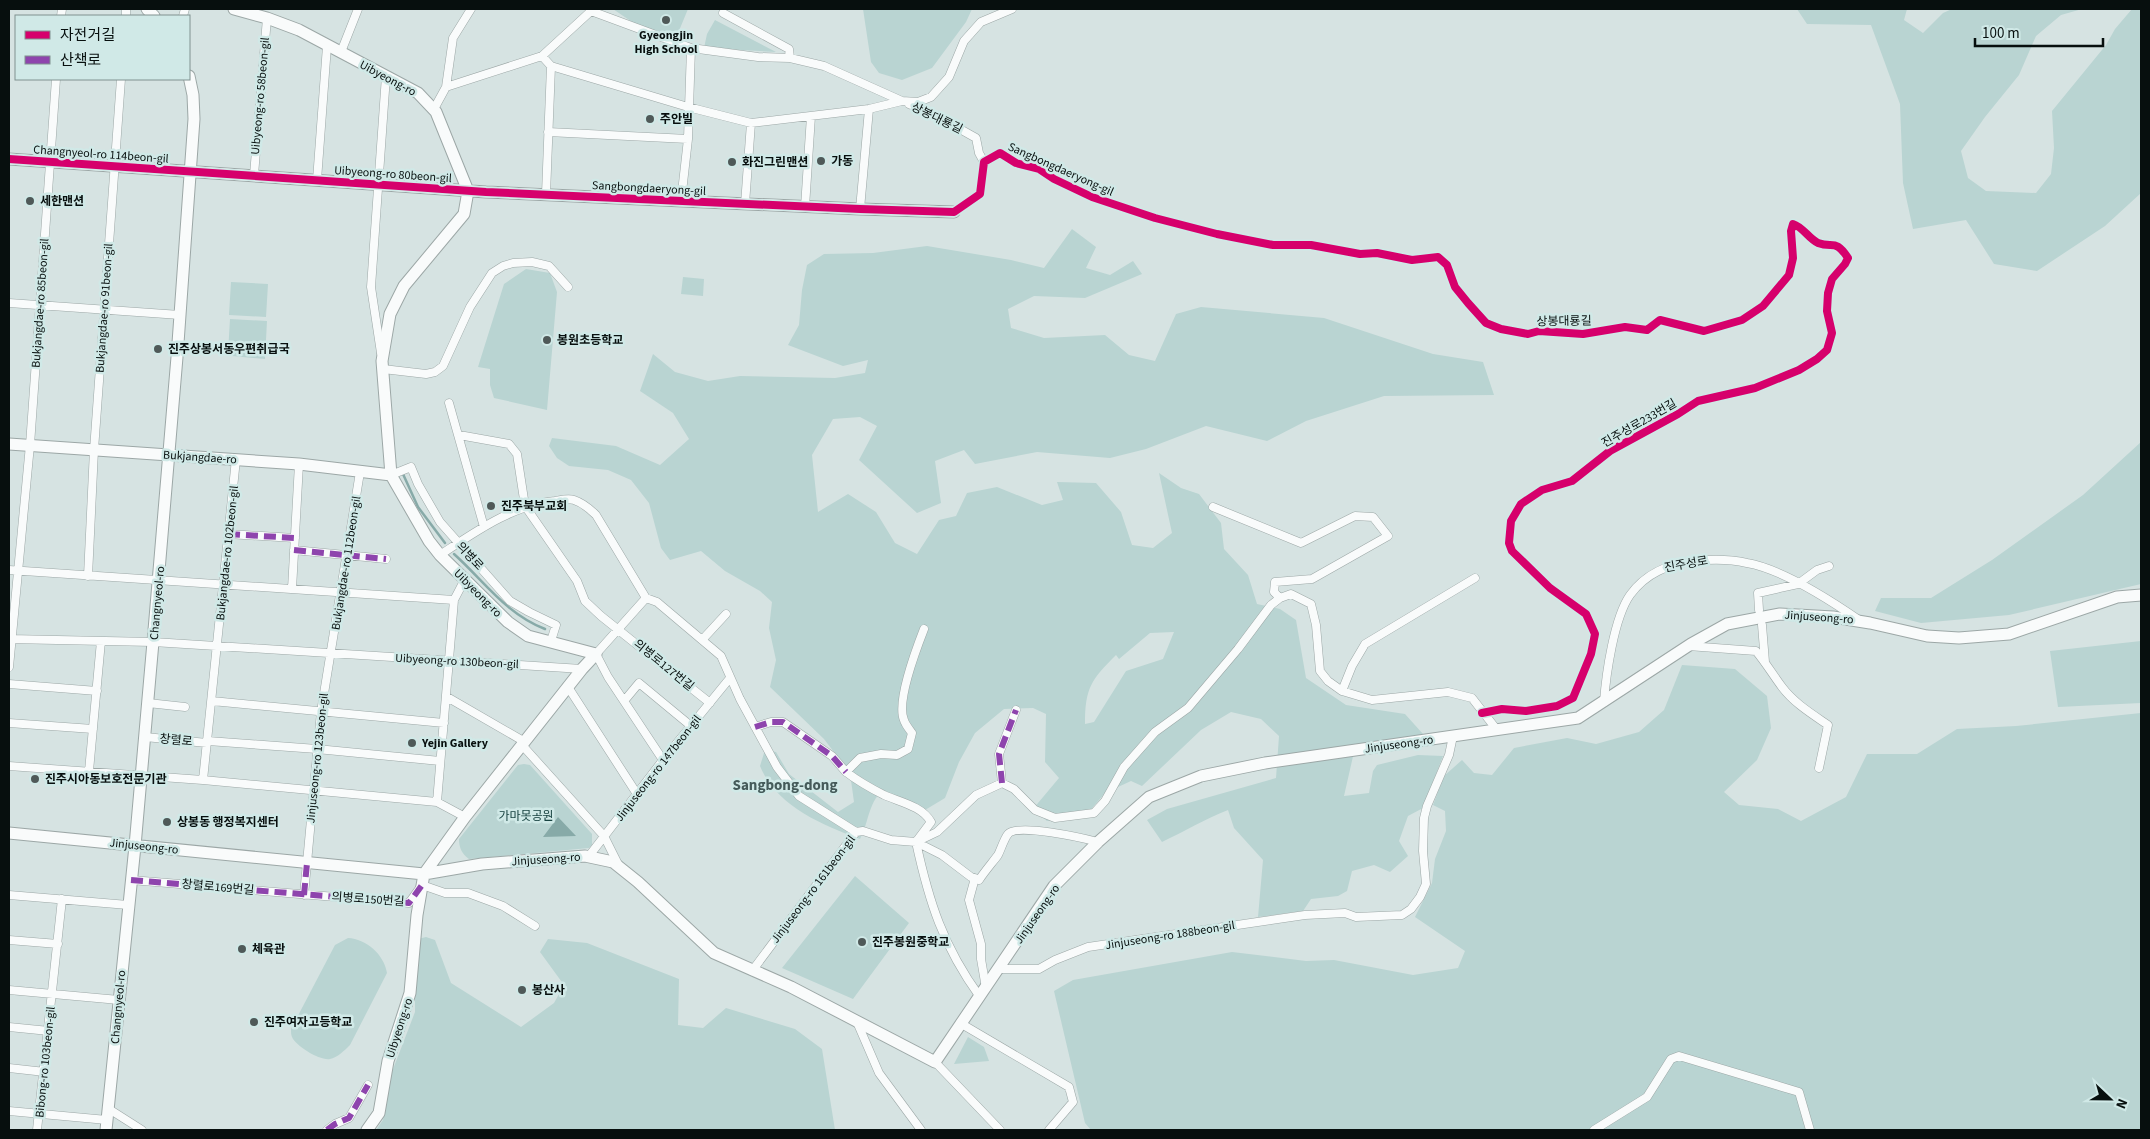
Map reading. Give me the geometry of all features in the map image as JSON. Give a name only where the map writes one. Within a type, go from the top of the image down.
[{"type":"street","name":"Uibyeong-ro","points":[[234,9],[247,10],[299,30],[418,93],[434,109],[468,191],[464,214],[404,286],[390,314],[383,365],[391,475],[429,541],[440,555],[508,622],[528,636],[596,654],[582,669],[465,817],[423,879],[417,915],[410,992],[388,1061],[379,1112],[368,1130]]},
{"type":"street","points":[[341,52],[358,9]]},
{"type":"street","points":[[434,109],[446,87],[453,38],[471,9]]},
{"type":"street","points":[[446,87],[542,56],[551,66],[688,107],[751,122],[869,109],[902,101],[918,102],[931,97],[949,77],[964,41],[981,22],[1012,9]]},
{"type":"street","name":"상봉대룡길","points":[[542,56],[591,11],[691,48],[758,57],[790,58],[824,66],[935,115],[976,138],[984,162]]},
{"type":"street","points":[[723,13],[790,49],[790,58]]},
{"type":"street","name":"Uibyeong-ro 58beon-gil","points":[[254,175],[267,18]]},
{"type":"street","points":[[317,180],[327,46]]},
{"type":"street","points":[[682,201],[688,139],[691,48]]},
{"type":"street","points":[[546,194],[551,66]]},
{"type":"street","name":"Uibyeong-ro 80beon-gil","points":[[383,365],[371,287],[386,76]]},
{"type":"street","name":"Bukjangdae-ro 85beon-gil","points":[[9,667],[10,639],[30,445],[56,80]]},
{"type":"street","name":"Bukjangdae-ro 91beon-gil","points":[[88,576],[94,450],[121,80]]},
{"type":"street","name":"Changnyeol-ro","points":[[107,1120],[145,737],[180,315],[194,119],[193,95],[190,80]]},
{"type":"street","points":[[860,209],[869,109]]},
{"type":"street","points":[[805,207],[811,116]]},
{"type":"street","points":[[745,204],[751,122]]},
{"type":"street","points":[[548,132],[688,139]]},
{"type":"street","name":"Sangbongdaeryong-gil","points":[[468,191],[954,212],[980,194],[984,162],[1000,153],[1016,163],[1038,169],[1054,179],[1092,197],[1155,218],[1217,234],[1273,245],[1311,245],[1360,254],[1377,252],[1412,260],[1438,257],[1447,265],[1455,287],[1486,323],[1528,334],[1539,331],[1583,334],[1625,327],[1647,330],[1660,320],[1704,331],[1742,320],[1763,306],[1788,275],[1793,258],[1792,224],[1799,226],[1818,243],[1832,244],[1842,250],[1848,258],[1845,264]]},
{"type":"street","name":"Changnyeol-ro 114beon-gil","points":[[9,159],[254,175]]},
{"type":"street","name":"Uibyeong-ro 80beon-gil","points":[[254,175],[468,191]]},
{"type":"street","points":[[383,365],[426,374],[435,372],[443,366],[470,307],[492,272],[503,266],[513,263],[532,262],[549,266],[568,287]]},
{"type":"street","name":"진주성로233번길","points":[[1482,713],[1502,709],[1526,711],[1557,706],[1573,698],[1592,647],[1594,634],[1586,614],[1550,588],[1512,551],[1509,542],[1511,521],[1520,504],[1542,490],[1572,481],[1610,451],[1698,401],[1755,388],[1798,370],[1817,359],[1827,350],[1832,333],[1827,311],[1828,293],[1832,279],[1845,264]]},
{"type":"street","points":[[9,303],[180,315]]},
{"type":"street","points":[[449,403],[484,527]]},
{"type":"street","points":[[458,435],[509,444],[517,454],[525,506]]},
{"type":"street","name":"Bukjangdae-ro","points":[[9,444],[299,464],[391,475]]},
{"type":"street","name":"Bukjangdae-ro 102beon-gil","points":[[203,780],[236,459]]},
{"type":"street","points":[[292,589],[299,464]]},
{"type":"street","name":"의병로","points":[[391,475],[411,467],[430,506],[458,543],[510,601],[556,625],[551,641]]},
{"type":"street","name":"Bukjangdae-ro 112beon-gil","points":[[331,654],[360,472]]},
{"type":"street","points":[[440,555],[484,527],[525,506],[537,502],[572,499],[586,505],[596,515],[646,598],[657,602],[721,656],[730,678],[777,767],[798,796],[856,832]]},
{"type":"street","name":"의병로127번길","points":[[525,506],[577,581],[585,600],[710,702]]},
{"type":"street","points":[[1213,507],[1301,543],[1355,516],[1373,517],[1388,536],[1312,579],[1275,582],[1274,592],[1280,598]]},
{"type":"street","points":[[228,534],[295,538]]},
{"type":"street","points":[[294,550],[386,559]]},
{"type":"street","name":"진주성로","points":[[1604,702],[1606,672],[1620,619],[1629,596],[1645,579],[1662,567],[1718,559],[1742,562],[1773,572],[1798,584],[1860,620]]},
{"type":"street","points":[[1759,610],[1758,592],[1798,584],[1817,570],[1829,566]]},
{"type":"street","points":[[9,570],[454,600]]},
{"type":"street","points":[[1342,691],[1352,666],[1365,644],[1475,578]]},
{"type":"street","points":[[437,802],[454,600],[465,579]]},
{"type":"street","points":[[1002,783],[1014,789],[1035,810],[1055,818],[1094,813],[1105,801],[1124,767],[1155,732],[1188,708],[1238,649],[1271,605],[1280,598],[1290,594],[1311,604],[1316,625],[1320,671],[1328,681],[1342,691],[1372,700],[1448,692],[1472,698],[1497,730]]},
{"type":"street","name":"Jinjuseong-ro","points":[[9,833],[307,863],[423,879],[482,864],[585,856],[613,862],[638,882],[714,953],[791,987],[935,1062],[1054,886],[1098,842],[1149,797],[1201,776],[1265,763],[1578,718],[1688,646],[1727,624],[1780,614],[1833,617],[1860,620],[1927,636],[1959,638],[2009,634],[2117,597],[2141,595]]},
{"type":"street","points":[[646,598],[617,628],[596,654],[608,677],[663,760]]},
{"type":"street","points":[[702,640],[726,614]]},
{"type":"street","points":[[1762,625],[1765,662]]},
{"type":"street","points":[[846,772],[860,758],[881,754],[897,755],[908,749],[912,733],[903,719],[902,706],[908,677],[924,629]]},
{"type":"street","name":"Uibyeong-ro 130beon-gil","points":[[10,639],[153,642],[582,669]]},
{"type":"street","points":[[89,772],[101,642]]},
{"type":"street","points":[[1688,646],[1756,652],[1783,688],[1804,709],[1828,725],[1820,768]]},
{"type":"street","name":"Jinjuseong-ro 123beon-gil","points":[[304,895],[312,791],[321,712],[331,654]]},
{"type":"street","name":"Jinjuseong-ro 147beon-gil","points":[[585,856],[588,856],[730,678]]},
{"type":"street","points":[[624,701],[639,683],[691,726]]},
{"type":"street","points":[[9,684],[96,691]]},
{"type":"street","points":[[568,687],[637,794]]},
{"type":"street","points":[[447,697],[524,743],[604,836],[620,868]]},
{"type":"street","points":[[212,702],[444,723]]},
{"type":"street","points":[[148,703],[185,707]]},
{"type":"street","points":[[1002,783],[999,754],[1016,710]]},
{"type":"street","points":[[755,726],[771,722],[783,722],[832,756],[846,772],[863,784],[928,816],[931,822],[916,842],[926,888],[940,928],[960,969],[983,992]]},
{"type":"street","points":[[9,723],[93,729]]},
{"type":"street","name":"Jinjuseong-ro 188beon-gil","points":[[999,969],[1038,969],[1088,947],[1305,915],[1345,913],[1356,917],[1399,916],[1411,909],[1420,897],[1426,884],[1423,851],[1424,818],[1427,806],[1449,755],[1453,736]]},
{"type":"street","name":"창렬로","points":[[145,737],[317,749],[440,761]]},
{"type":"street","points":[[9,766],[203,780],[437,802],[465,817]]},
{"type":"street","points":[[916,842],[937,832],[963,805],[976,795],[1002,783]]},
{"type":"street","points":[[916,842],[942,856],[970,877],[979,880],[990,863],[996,858],[1008,834],[1016,829],[1067,834],[1098,842]]},
{"type":"street","name":"Jinjuseong-ro 161beon-gil","points":[[752,971],[856,832],[891,840],[916,842]]},
{"type":"street","points":[[975,878],[969,900],[979,932],[983,992]]},
{"type":"street","points":[[423,879],[445,893],[468,893],[503,906],[535,926]]},
{"type":"street","name":"의병로150번길","points":[[304,895],[409,903],[423,879]]},
{"type":"street","name":"창렬로169번길","points":[[131,880],[304,895]]},
{"type":"street","points":[[9,895],[128,905]]},
{"type":"street","name":"Bibong-ro 103beon-gil","points":[[38,1130],[62,899]]},
{"type":"street","points":[[9,940],[58,944]]},
{"type":"street","points":[[9,990],[119,1000]]},
{"type":"street","points":[[856,1020],[879,1073],[918,1129]]},
{"type":"street","points":[[960,1023],[1069,1087],[1073,1102],[1049,1130]]},
{"type":"street","points":[[9,1028],[49,1031]]},
{"type":"street","points":[[1594,1130],[1647,1097],[1670,1059],[1679,1056],[1799,1092],[1810,1130]]},
{"type":"street","points":[[935,1062],[1000,1130]]},
{"type":"street","points":[[9,1068],[45,1072]]},
{"type":"street","points":[[327,1130],[349,1118],[368,1085]]},
{"type":"street","points":[[9,1111],[107,1120],[142,1130]]},
{"type":"green space","points":[[613,9],[688,9],[676,38],[635,24]]},
{"type":"green space","points":[[863,9],[972,9],[966,22],[932,68],[902,80],[879,73],[871,62]]},
{"type":"green space","points":[[1797,9],[1907,9],[1904,20],[1923,33],[1943,13],[1952,9],[2082,9],[2061,15],[2036,36],[2019,75],[1985,117],[1961,151],[1968,178],[1986,191],[2036,193],[2051,174],[2054,148],[2052,111],[2106,45],[2115,29],[2132,9],[2141,9],[2141,193],[2105,226],[2037,271],[1994,264],[1966,220],[1913,229],[1903,183],[1900,104],[1871,25],[1807,24]]},
{"type":"green space","points":[[715,20],[776,52],[704,48],[707,34]]},
{"type":"green space","points":[[1072,229],[1096,247],[1086,268],[1110,275],[1133,261],[1142,274],[1085,298],[1034,296],[1008,309],[1011,328],[1044,338],[1105,335],[1129,355],[1155,361],[1176,314],[1201,307],[1324,318],[1433,354],[1483,362],[1494,395],[1384,396],[1306,421],[1267,441],[1206,426],[1146,449],[1110,458],[1037,452],[975,464],[964,450],[935,461],[941,503],[917,513],[859,460],[877,426],[860,417],[833,419],[812,455],[818,512],[848,494],[876,512],[895,543],[917,554],[939,520],[956,516],[967,493],[997,487],[1042,505],[1063,500],[1057,482],[1096,483],[1121,512],[1132,545],[1153,548],[1172,533],[1159,473],[1181,488],[1199,494],[1221,523],[1224,549],[1248,575],[1257,604],[1280,609],[1296,620],[1306,678],[1346,705],[1405,714],[1423,734],[1354,752],[1344,796],[1369,793],[1373,771],[1377,765],[1418,755],[1443,756],[1423,808],[1408,816],[1399,841],[1408,856],[1390,872],[1374,865],[1352,871],[1347,891],[1338,896],[1311,899],[1303,911],[1258,917],[1263,860],[1234,828],[1228,810],[1162,842],[1147,820],[1167,809],[1276,778],[1279,736],[1261,719],[1231,712],[1201,730],[1142,786],[1131,781],[1105,793],[1087,814],[1047,821],[1033,809],[1059,778],[1045,762],[1046,714],[1033,708],[1004,709],[975,733],[959,762],[945,798],[920,813],[882,791],[871,807],[860,839],[816,820],[789,803],[777,792],[767,780],[760,766],[765,750],[776,752],[789,774],[838,812],[854,802],[850,773],[824,739],[770,687],[776,660],[769,628],[772,602],[760,591],[725,571],[701,551],[670,560],[661,548],[649,503],[631,480],[608,470],[569,466],[557,458],[549,446],[552,438],[616,446],[660,465],[689,439],[673,413],[640,391],[653,354],[675,372],[708,381],[740,376],[835,378],[865,373],[868,360],[843,366],[788,345],[799,325],[802,290],[807,265],[824,254],[873,253],[927,246],[1011,260],[1044,268]],"holes":[[[1174,632],[1163,659],[1126,671],[1094,722],[1085,724],[1086,702],[1091,685],[1116,655],[1119,659],[1150,633]]]},
{"type":"green space","points":[[526,269],[550,273],[557,292],[547,410],[494,398],[490,385],[490,369],[478,367],[504,284]]},
{"type":"green space","points":[[683,277],[704,279],[703,296],[681,294]]},
{"type":"green space","points":[[231,282],[268,284],[266,317],[229,315]]},
{"type":"green space","points":[[230,319],[267,321],[265,359],[232,356],[228,353]]},
{"type":"green space","points":[[2141,442],[2141,584],[2009,615],[1921,623],[1875,611],[1881,598],[1931,598],[1992,560],[2083,495]]},
{"type":"green space","points":[[2141,641],[2141,703],[2058,707],[2050,651]]},
{"type":"green space","points":[[1682,665],[1735,669],[1767,696],[1771,728],[1757,760],[1724,792],[1739,805],[1778,809],[1801,821],[1846,797],[1867,754],[1917,754],[1957,729],[2016,726],[2141,713],[2141,1130],[1091,1130],[1085,1123],[1054,991],[1073,980],[1232,952],[1306,961],[1334,960],[1413,975],[1458,968],[1465,951],[1415,917],[1432,883],[1435,859],[1446,831],[1445,811],[1433,805],[1444,776],[1462,760],[1474,773],[1492,775],[1514,748],[1567,738],[1596,744],[1639,732],[1664,710]]},
{"type":"green space","name":"가마못공원","points":[[518,765],[530,765],[592,834],[592,845],[589,848],[469,859],[461,850],[459,839]]},
{"type":"green space","points":[[855,876],[909,923],[853,999],[782,968]]},
{"type":"green space","points":[[426,937],[435,940],[451,983],[521,1027],[554,1003],[564,985],[540,952],[548,939],[587,943],[679,979],[678,1025],[703,1028],[726,1008],[795,1029],[822,1049],[835,1130],[376,1130],[383,1120],[390,1077],[415,1012],[415,975],[410,941]]},
{"type":"green space","points":[[348,938],[361,941],[373,949],[382,960],[387,973],[350,1045],[335,1057],[330,1059],[320,1058],[294,1041],[291,1029],[335,945]]},
{"type":"green space","points":[[968,1037],[984,1047],[989,1061],[954,1064]]},
{"type":"shaded area","points":[[558,817],[576,836],[543,837]]},
{"type":"waterway","points":[[403,474],[418,507],[445,543]]},
{"type":"waterway","points":[[454,554],[507,606],[531,623],[545,629]]},
{"type":"marked path","points":[[228,534],[295,538]]},
{"type":"marked path","points":[[294,550],[386,559]]},
{"type":"marked path","points":[[1002,783],[999,754],[1016,710]]},
{"type":"marked path","points":[[755,727],[771,722],[783,722],[832,756],[846,772]]},
{"type":"marked path","points":[[304,895],[307,863]]},
{"type":"marked path","points":[[131,880],[409,903],[422,885]]},
{"type":"marked path","points":[[327,1130],[349,1118],[368,1085]]},
{"type":"cycle path","points":[[9,159],[486,192],[954,212],[980,194],[984,162],[1000,153],[1016,163],[1039,169],[1054,179],[1092,197],[1155,218],[1217,234],[1273,245],[1311,245],[1360,254],[1377,253],[1412,260],[1438,257],[1447,265],[1455,287],[1486,323],[1501,329],[1528,334],[1539,331],[1583,334],[1625,327],[1647,330],[1660,320],[1704,331],[1742,320],[1763,306],[1789,275],[1793,258],[1791,231],[1793,224],[1818,243],[1834,245],[1840,248],[1848,258],[1832,279],[1828,293],[1827,311],[1832,333],[1827,350],[1817,359],[1799,370],[1755,388],[1698,401],[1610,451],[1572,481],[1542,490],[1521,504],[1511,521],[1509,543],[1512,551],[1550,588],[1586,614],[1595,634],[1591,654],[1573,698],[1557,706],[1526,711],[1502,709],[1482,713]]},
{"type":"place","name":"Gyeongjin High School","points":[[666,20]]},
{"type":"place","name":"주안빌","points":[[650,119]]},
{"type":"place","name":"가동","points":[[821,161]]},
{"type":"place","name":"화진그린맨션","points":[[732,162]]},
{"type":"place","name":"세한맨션","points":[[30,201]]},
{"type":"place","name":"봉원초등학교","points":[[547,340]]},
{"type":"place","name":"진주상봉서동우편취급국","points":[[158,349]]},
{"type":"place","name":"진주북부교회","points":[[491,506]]},
{"type":"place","name":"Yejin Gallery","points":[[412,743]]},
{"type":"place","name":"진주시아동보호전문기관","points":[[35,779]]},
{"type":"place","name":"상봉동 행정복지센터","points":[[167,822]]},
{"type":"place","name":"진주봉원중학교","points":[[862,942]]},
{"type":"place","name":"체육관","points":[[242,949]]},
{"type":"place","name":"봉산사","points":[[522,990]]},
{"type":"place","name":"진주여자고등학교","points":[[254,1022]]},
{"type":"district","name":"Sangbong-dong","points":[[785,785]]}]
